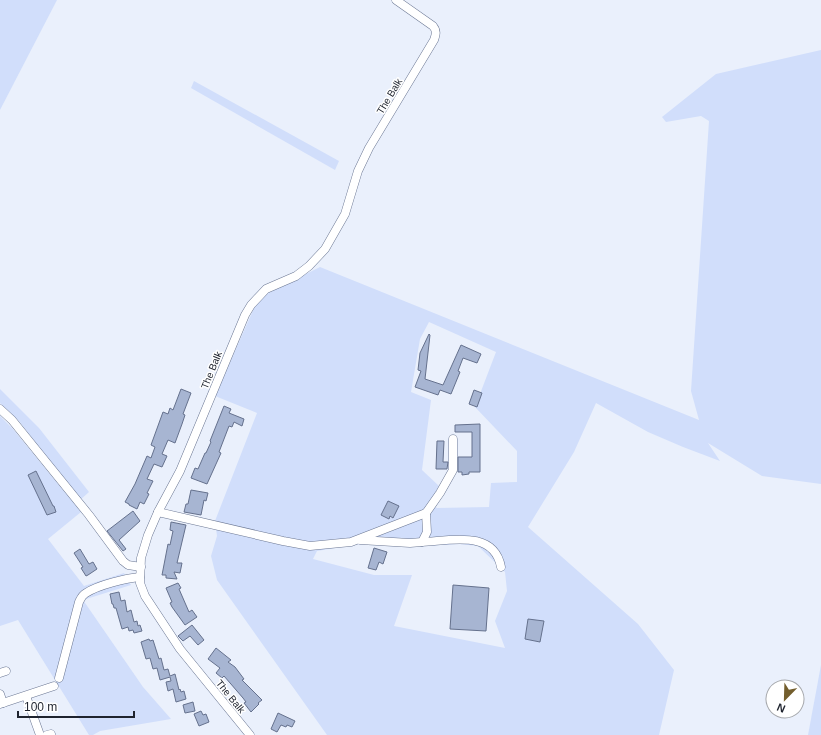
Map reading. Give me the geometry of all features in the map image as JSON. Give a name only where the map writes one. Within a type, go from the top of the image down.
[{"type":"street","name":"The Balk","points":[[250,735],[180,649],[142,590],[140,577],[144,546],[158,512],[180,471],[239,326],[251,305],[266,289],[296,276],[309,266],[324,249],[345,214],[358,171],[369,148],[437,33],[436,29],[396,0]]},
{"type":"street","points":[[0,409],[12,420],[79,503],[123,561],[128,565],[141,567]]},
{"type":"street","points":[[158,512],[310,546],[351,542],[426,512],[452,474],[453,439]]},
{"type":"street","points":[[422,542],[427,532],[426,512]]},
{"type":"street","points":[[357,539],[410,543],[467,539],[480,542],[489,547],[496,553],[500,560],[501,567]]},
{"type":"street","points":[[59,678],[79,602],[86,592],[126,578],[140,577]]},
{"type":"street","points":[[0,694],[2,704],[54,686]]},
{"type":"street","points":[[26,696],[40,735]]},
{"type":"shaded area","points":[[0,0],[57,0],[0,110]]},
{"type":"shaded area","points":[[821,50],[821,484],[762,476],[708,443],[720,461],[648,432],[596,403],[574,452],[528,527],[638,624],[674,670],[659,735],[327,735],[217,580],[211,556],[217,536],[215,521],[257,413],[215,396],[255,306],[268,293],[320,267],[699,420],[691,391],[709,121],[701,116],[666,122],[662,117],[716,74]],"holes":[[[429,322],[496,352],[475,407],[517,451],[517,482],[491,483],[489,507],[437,508],[429,503],[439,486],[422,470],[431,400],[411,392],[420,339]],[[359,544],[421,546],[459,544],[478,546],[505,572],[507,591],[495,621],[505,648],[394,626],[412,575],[374,575],[313,559],[317,551]]]},
{"type":"shaded area","points":[[194,81],[339,161],[335,170],[191,88]]},
{"type":"shaded area","points":[[0,389],[39,428],[89,492],[80,500],[19,421],[0,403]]},
{"type":"shaded area","points":[[0,416],[12,428],[81,512],[48,539],[84,586],[124,573],[131,585],[83,600],[143,687],[171,719],[100,731],[93,735],[89,735],[18,620],[0,626]]},
{"type":"shaded area","points":[[821,665],[821,735],[808,735]]},
{"type":"building","points":[[429,334],[425,379],[443,385],[461,345],[481,354],[477,363],[463,358],[458,371],[460,372],[451,394],[440,390],[438,395],[415,387],[421,371],[418,370],[420,353]]},
{"type":"building","points":[[181,389],[191,393],[183,414],[185,415],[182,424],[175,443],[168,440],[162,454],[167,456],[162,467],[154,464],[147,479],[153,481],[147,493],[149,494],[144,504],[140,502],[137,509],[125,502],[135,484],[147,456],[151,458],[155,447],[151,445],[163,412],[168,414],[170,408],[173,410]]},
{"type":"building","points":[[474,390],[482,393],[477,407],[469,404]]},
{"type":"building","points":[[224,406],[231,409],[229,413],[244,419],[242,426],[234,422],[232,427],[229,426],[219,452],[221,453],[207,484],[191,478],[195,468],[198,469],[206,453]]},
{"type":"building","points":[[480,424],[480,472],[469,472],[469,474],[462,475],[462,472],[458,472],[458,457],[472,457],[472,432],[455,432],[455,425]]},
{"type":"building","points":[[437,441],[444,441],[443,462],[448,462],[447,469],[436,469]]},
{"type":"building","points":[[36,471],[56,512],[47,515],[28,475]]},
{"type":"building","points":[[191,490],[208,493],[206,501],[204,500],[201,515],[184,512],[186,504],[188,504]]},
{"type":"building","points":[[388,501],[399,506],[393,518],[390,516],[389,519],[381,515]]},
{"type":"building","points":[[133,511],[140,521],[119,540],[126,549],[123,551],[107,531]]},
{"type":"building","points":[[171,522],[186,525],[177,563],[182,563],[180,573],[174,572],[177,579],[166,578],[166,575],[162,575],[168,544],[170,545],[173,531],[170,530]]},
{"type":"building","points":[[374,548],[387,552],[383,564],[379,562],[376,570],[368,568]]},
{"type":"building","points":[[80,549],[89,564],[93,562],[97,569],[86,576],[81,568],[83,567],[74,553]]},
{"type":"building","points":[[178,583],[189,612],[192,610],[197,617],[185,625],[172,607],[170,603],[172,602],[166,588]]},
{"type":"building","points":[[453,585],[489,588],[486,631],[450,629]]},
{"type":"building","points":[[119,592],[121,601],[125,600],[127,612],[131,610],[134,622],[137,621],[138,626],[140,625],[142,631],[134,633],[133,630],[129,631],[128,627],[122,629],[116,608],[114,608],[112,604],[110,594]]},
{"type":"building","points":[[528,619],[544,621],[540,642],[525,639]]},
{"type":"building","points":[[192,625],[204,640],[198,645],[190,636],[183,641],[178,636]]},
{"type":"building","points":[[149,639],[150,641],[153,640],[159,659],[161,658],[164,670],[168,669],[170,676],[175,674],[179,690],[180,689],[181,692],[184,691],[186,699],[176,702],[173,689],[168,691],[166,682],[171,681],[170,677],[160,680],[157,668],[153,669],[150,658],[146,659],[141,642]]},
{"type":"building","points":[[216,648],[231,660],[228,662],[235,667],[244,679],[242,680],[262,700],[251,712],[244,703],[246,702],[243,698],[224,676],[222,678],[216,673],[220,668],[208,659]]},
{"type":"building","points":[[193,702],[195,711],[185,713],[183,705]]},
{"type":"building","points":[[201,711],[203,715],[206,714],[209,722],[199,726],[194,714]]},
{"type":"building","points":[[278,713],[295,721],[292,727],[281,725],[277,732],[271,729]]}]
